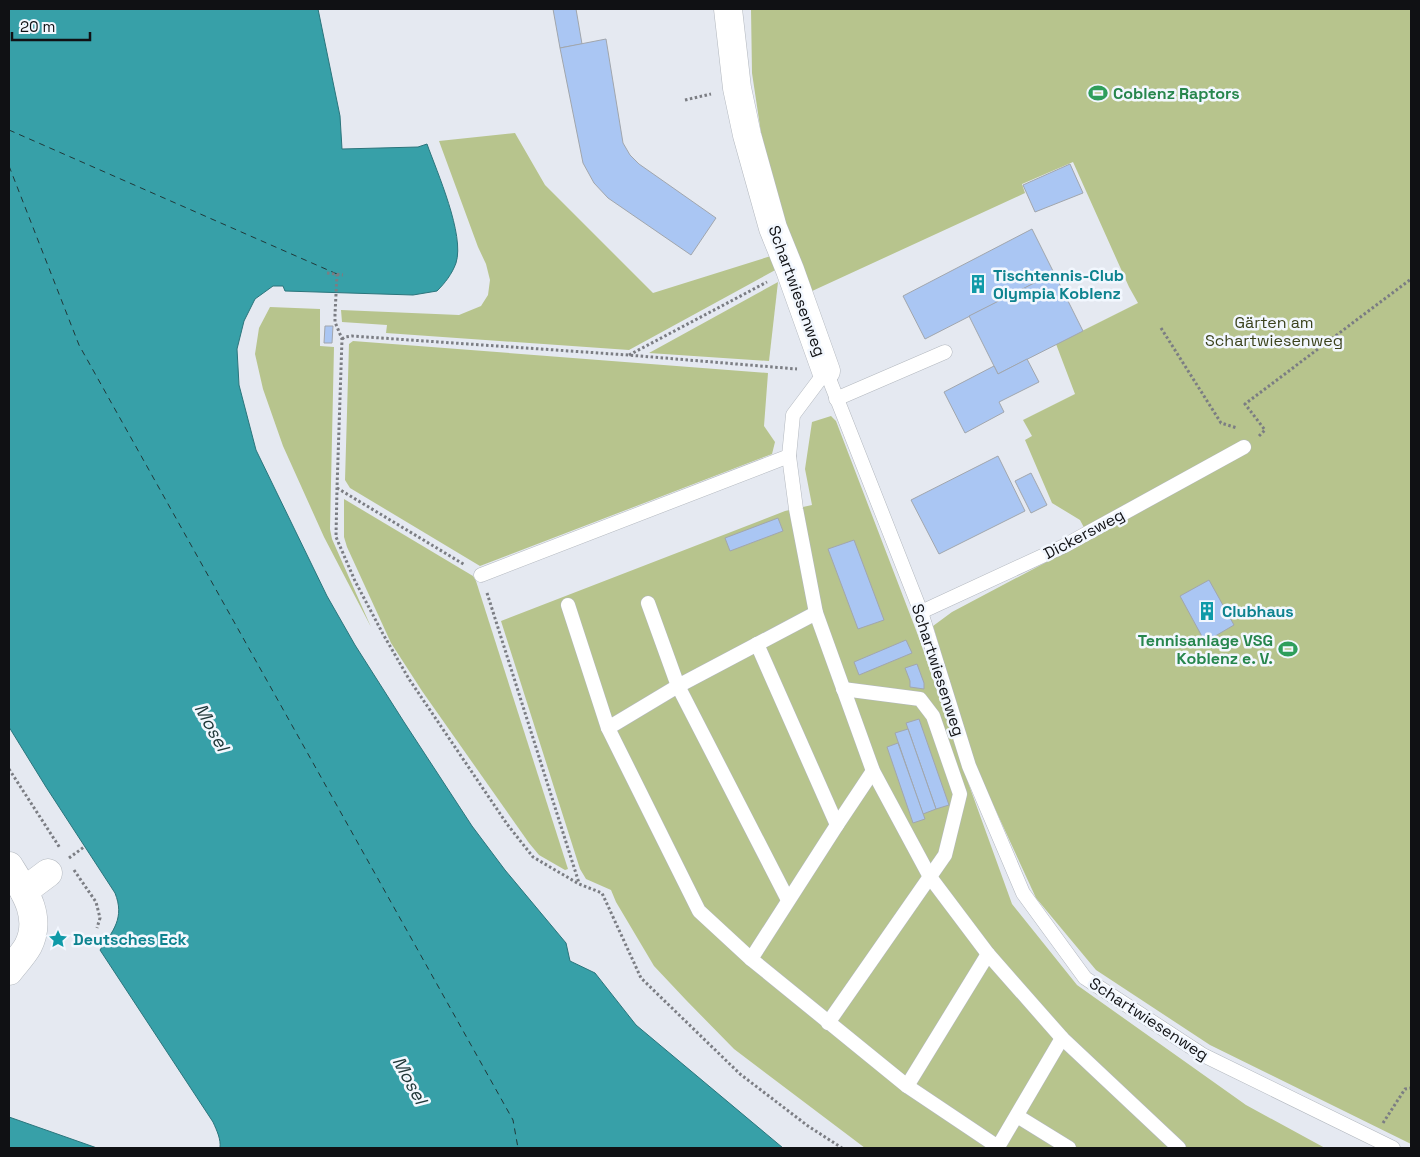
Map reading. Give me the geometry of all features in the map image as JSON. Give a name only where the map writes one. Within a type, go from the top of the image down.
[{"type":"street","name":"Schartwiesenweg","points":[[728,9],[737,88],[747,135],[773,228],[826,371]]},
{"type":"street","points":[[9,866],[24,890],[31,907],[34,922],[32,937],[27,948],[9,972]]},
{"type":"street","points":[[24,890],[48,873]]},
{"type":"lane","points":[[836,399],[945,352]]},
{"type":"lane","name":"Schartwiesenweg","points":[[826,371],[921,612],[969,766],[1023,894],[1085,978],[1203,1055],[1393,1148]]},
{"type":"lane","points":[[826,371],[793,415],[790,456],[796,508],[816,612],[873,771],[930,877],[988,954],[1062,1038],[1179,1148]]},
{"type":"lane","name":"Dickersweg","points":[[921,612],[1064,546],[1244,447]]},
{"type":"lane","points":[[482,575],[790,456]]},
{"type":"lane","points":[[648,603],[678,686],[788,900]]},
{"type":"lane","points":[[568,605],[608,728],[699,910],[751,960],[907,1086],[998,1147],[1062,1038]]},
{"type":"lane","points":[[608,728],[678,686],[816,612]]},
{"type":"lane","points":[[757,644],[837,825]]},
{"type":"lane","points":[[828,1024],[946,855],[960,794],[933,716],[920,699],[843,689]]},
{"type":"lane","points":[[751,960],[873,771]]},
{"type":"lane","points":[[907,1086],[988,954]]},
{"type":"lane","points":[[1017,1116],[1069,1148]]},
{"type":"path","points":[[684,100],[718,92]]},
{"type":"path","points":[[628,355],[790,270]]},
{"type":"path","points":[[327,273],[344,275]]},
{"type":"path","points":[[337,274],[335,314],[342,339],[336,537],[355,581],[409,679],[507,824],[533,857],[579,884],[602,894],[641,978],[740,1074],[808,1126],[842,1148]]},
{"type":"path","points":[[1161,328],[1221,423],[1238,428],[1244,447],[1253,442],[1265,430],[1245,404],[1411,279]]},
{"type":"path","points":[[342,339],[352,336],[826,371]]},
{"type":"path","points":[[337,488],[482,575],[579,884]]},
{"type":"path","points":[[72,857],[84,847]]},
{"type":"path","points":[[1373,1138],[1405,1089],[1411,1088]]},
{"type":"green space","name":"Gärten am Schartwiesenweg","points":[[751,9],[1411,9],[1411,1144],[1210,1045],[1096,970],[1036,898],[974,763],[933,626],[952,612],[1090,539],[1080,520],[1052,503],[1025,440],[1032,436],[1023,420],[1075,394],[1056,344],[1138,303],[1073,162],[1022,184],[1025,193],[810,292],[784,220],[761,133],[752,73]]},
{"type":"green space","points":[[515,133],[545,185],[653,293],[774,255],[779,268],[629,350],[386,333],[387,325],[342,322],[341,310],[459,315],[481,306],[488,295],[490,280],[486,264],[439,141]]},
{"type":"green space","points":[[778,282],[769,361],[649,353]]},
{"type":"green space","points":[[270,307],[320,309],[320,346],[334,347],[330,529],[332,539],[371,627],[324,537],[283,446],[263,389],[255,354],[259,328]]},
{"type":"green space","points":[[353,341],[768,373],[764,426],[775,442],[772,454],[480,566],[350,488],[345,480],[349,344]]},
{"type":"green space","points":[[831,416],[836,421],[919,638],[1012,904],[1077,985],[1246,1105],[1325,1148],[865,1148],[734,1049],[654,966],[616,902],[611,890],[586,879],[580,869],[501,621],[785,511],[812,505],[805,469],[812,422]]},
{"type":"green space","points":[[344,499],[473,576],[568,869],[565,870],[539,855],[529,843],[422,691],[391,643],[347,547],[344,537]]},
{"type":"water","name":"Mosel","points":[[9,9],[318,9],[340,116],[342,149],[418,147],[427,144],[449,204],[457,237],[458,251],[456,263],[452,271],[437,291],[413,295],[285,291],[283,286],[273,286],[255,299],[244,321],[237,349],[239,385],[256,450],[327,596],[355,645],[472,826],[505,870],[566,943],[570,961],[595,973],[636,1025],[783,1148],[220,1148],[219,1138],[213,1122],[100,950],[113,930],[118,917],[118,902],[115,893],[9,727]]},
{"type":"water","points":[[9,1117],[97,1148],[9,1148]]},
{"type":"building","points":[[553,9],[576,9],[582,44],[560,48]]},
{"type":"building","points":[[606,39],[623,143],[630,155],[639,164],[716,218],[691,255],[608,198],[594,183],[583,163],[560,48]]},
{"type":"building","points":[[1070,164],[1083,193],[1035,212],[1023,185]]},
{"type":"building","name":"Tischtennis-Club Olympia Koblenz","points":[[1032,229],[1054,273],[925,339],[903,296]]},
{"type":"building","points":[[1054,273],[1083,331],[998,374],[969,316]]},
{"type":"building","points":[[325,326],[333,326],[332,343],[324,343]]},
{"type":"building","points":[[1027,359],[1039,382],[999,402],[1004,412],[965,433],[944,392],[994,366],[998,374]]},
{"type":"building","points":[[998,456],[1025,511],[939,554],[911,500]]},
{"type":"building","points":[[1031,473],[1047,505],[1031,513],[1015,481]]},
{"type":"building","points":[[778,518],[783,531],[730,551],[725,538]]},
{"type":"building","points":[[854,540],[884,620],[858,629],[828,549]]},
{"type":"building","name":"Clubhaus","points":[[1209,580],[1234,625],[1205,642],[1180,596]]},
{"type":"building","points":[[906,640],[912,653],[859,675],[854,662]]},
{"type":"building","points":[[917,664],[924,683],[924,689],[910,687],[910,681],[905,668]]},
{"type":"building","points":[[919,719],[949,805],[936,809],[906,723]]},
{"type":"building","points":[[908,729],[936,809],[923,814],[895,733]]},
{"type":"building","points":[[898,743],[925,819],[913,823],[887,747]]},
{"type":"ferry route","points":[[9,130],[337,274]]},
{"type":"ferry route","points":[[9,166],[79,345],[513,1120],[518,1148]]},
{"type":"place","name":"Coblenz Raptors","points":[[1098,93]]},
{"type":"place","name":"Tischtennis-Club Olympia Koblenz","points":[[978,284]]},
{"type":"place","name":"Clubhaus","points":[[1207,611]]},
{"type":"place","name":"Tennisanlage VSG Koblenz e. V.","points":[[1288,649]]},
{"type":"place","name":"Deutsches Eck","points":[[58,939]]}]
